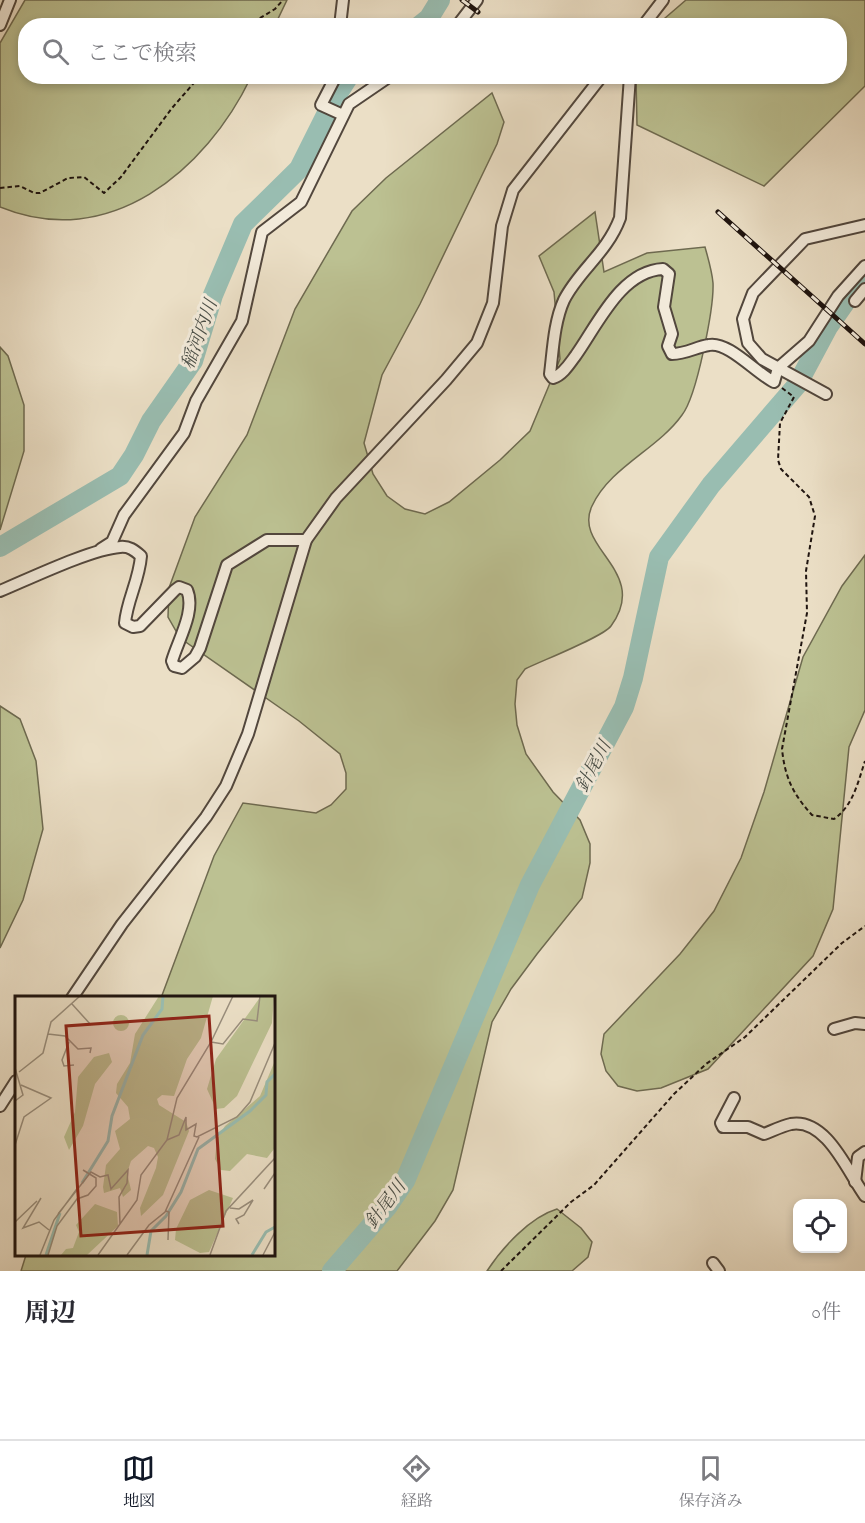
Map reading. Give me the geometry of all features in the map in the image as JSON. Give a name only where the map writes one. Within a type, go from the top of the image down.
[{"type":"street","points":[[0,25],[10,0]]},
{"type":"street","points":[[341,18],[343,0]]},
{"type":"street","points":[[464,18],[477,0]]},
{"type":"street","points":[[649,18],[663,0]]},
{"type":"street","points":[[332,84],[321,105],[339,115]]},
{"type":"street","points":[[95,554],[112,542],[124,514],[184,433],[196,401],[242,321],[262,232],[301,202],[339,115],[349,104],[378,84]]},
{"type":"street","points":[[73,996],[122,924],[206,818],[226,786],[248,734],[306,540],[336,498],[446,380],[477,343],[493,303],[502,226],[513,190],[596,84]]},
{"type":"street","points":[[629,84],[620,218],[614,233],[598,258],[564,299],[554,335],[550,374],[553,378],[570,364],[626,284],[650,270],[663,269],[669,274],[664,307],[672,334],[668,346],[672,354],[686,354],[710,344],[725,347],[774,382],[780,369],[809,341],[838,296],[865,266]]},
{"type":"street","points":[[826,394],[762,359],[748,343],[743,319],[753,293],[805,239],[865,225]]},
{"type":"street","points":[[855,301],[865,289]]},
{"type":"street","points":[[0,591],[95,554],[121,547],[132,548],[141,556],[139,578],[126,612],[125,623],[133,627],[140,626],[175,590],[179,587],[187,590],[191,599],[190,609],[172,661],[174,666],[182,668],[200,648],[227,565],[267,540],[306,540]]},
{"type":"street","points":[[834,1029],[855,1023],[865,1024]]},
{"type":"street","points":[[0,1106],[15,1083]]},
{"type":"street","points":[[735,1098],[721,1123],[723,1127],[747,1126],[764,1134],[790,1124],[802,1124],[831,1141],[865,1196]]},
{"type":"street","points":[[855,1182],[858,1157],[865,1152]]},
{"type":"path","points":[[260,18],[284,0]]},
{"type":"path","points":[[0,188],[20,186],[34,193],[40,193],[68,178],[84,177],[104,193],[121,177],[172,108],[193,84]]},
{"type":"path","points":[[774,382],[794,397],[780,423],[778,460],[781,469],[809,497],[815,516],[806,571],[807,613],[782,749],[784,769],[789,785],[812,815],[834,819],[843,813],[854,795],[865,761]]},
{"type":"path","points":[[501,1271],[546,1225],[594,1185],[674,1094],[706,1064],[745,1037],[842,943],[865,926]]},
{"type":"green space","points":[[25,0],[287,0],[278,18],[18,18],[18,84],[247,84],[232,111],[208,143],[181,171],[150,194],[115,210],[79,219],[40,218],[0,207],[0,43]]},
{"type":"green space","points":[[686,0],[865,0],[865,86],[764,186],[637,125],[636,84],[847,84],[847,18],[665,18]]},
{"type":"green space","points":[[492,93],[504,122],[497,144],[420,304],[382,375],[364,443],[373,474],[387,496],[405,509],[425,514],[449,502],[500,460],[530,431],[560,359],[554,292],[539,256],[595,212],[604,272],[647,253],[705,247],[711,269],[713,295],[711,311],[699,371],[688,405],[672,427],[610,480],[592,506],[589,521],[592,535],[617,575],[622,590],[621,607],[606,631],[525,669],[517,680],[515,704],[517,725],[526,754],[553,792],[580,820],[590,844],[590,863],[582,898],[511,989],[492,1022],[453,1190],[435,1221],[397,1271],[21,1271],[26,1256],[274,1256],[274,996],[162,996],[214,856],[243,803],[316,813],[331,805],[346,789],[346,773],[340,754],[299,721],[180,638],[168,617],[169,588],[195,517],[247,435],[295,309],[352,211],[386,178]]},
{"type":"green space","points":[[0,347],[8,356],[24,405],[24,451],[0,530]]},
{"type":"green space","points":[[865,555],[865,710],[849,747],[833,909],[813,956],[708,1069],[661,1088],[637,1091],[618,1086],[606,1071],[601,1054],[604,1034],[680,954],[714,911],[741,858],[764,792],[803,657],[842,586]]},
{"type":"green space","points":[[0,706],[20,719],[36,761],[43,829],[23,900],[0,948]]},
{"type":"green space","points":[[557,1209],[581,1228],[592,1242],[588,1257],[572,1271],[487,1271],[500,1253],[527,1226]]},
{"type":"waterway","name":"稲河内川","points":[[429,18],[440,0]]},
{"type":"waterway","name":"稲河内川","points":[[0,547],[120,476],[134,455],[151,421],[193,361],[213,295],[243,224],[299,169],[344,84]]},
{"type":"waterway","name":"針尾川","points":[[332,1271],[388,1206],[405,1181],[530,885],[624,707],[633,678],[659,557],[711,485],[797,385],[828,327],[865,274]]},
{"type":"railway","points":[[462,0],[478,12]]},
{"type":"railway","points":[[718,212],[865,344]]}]
